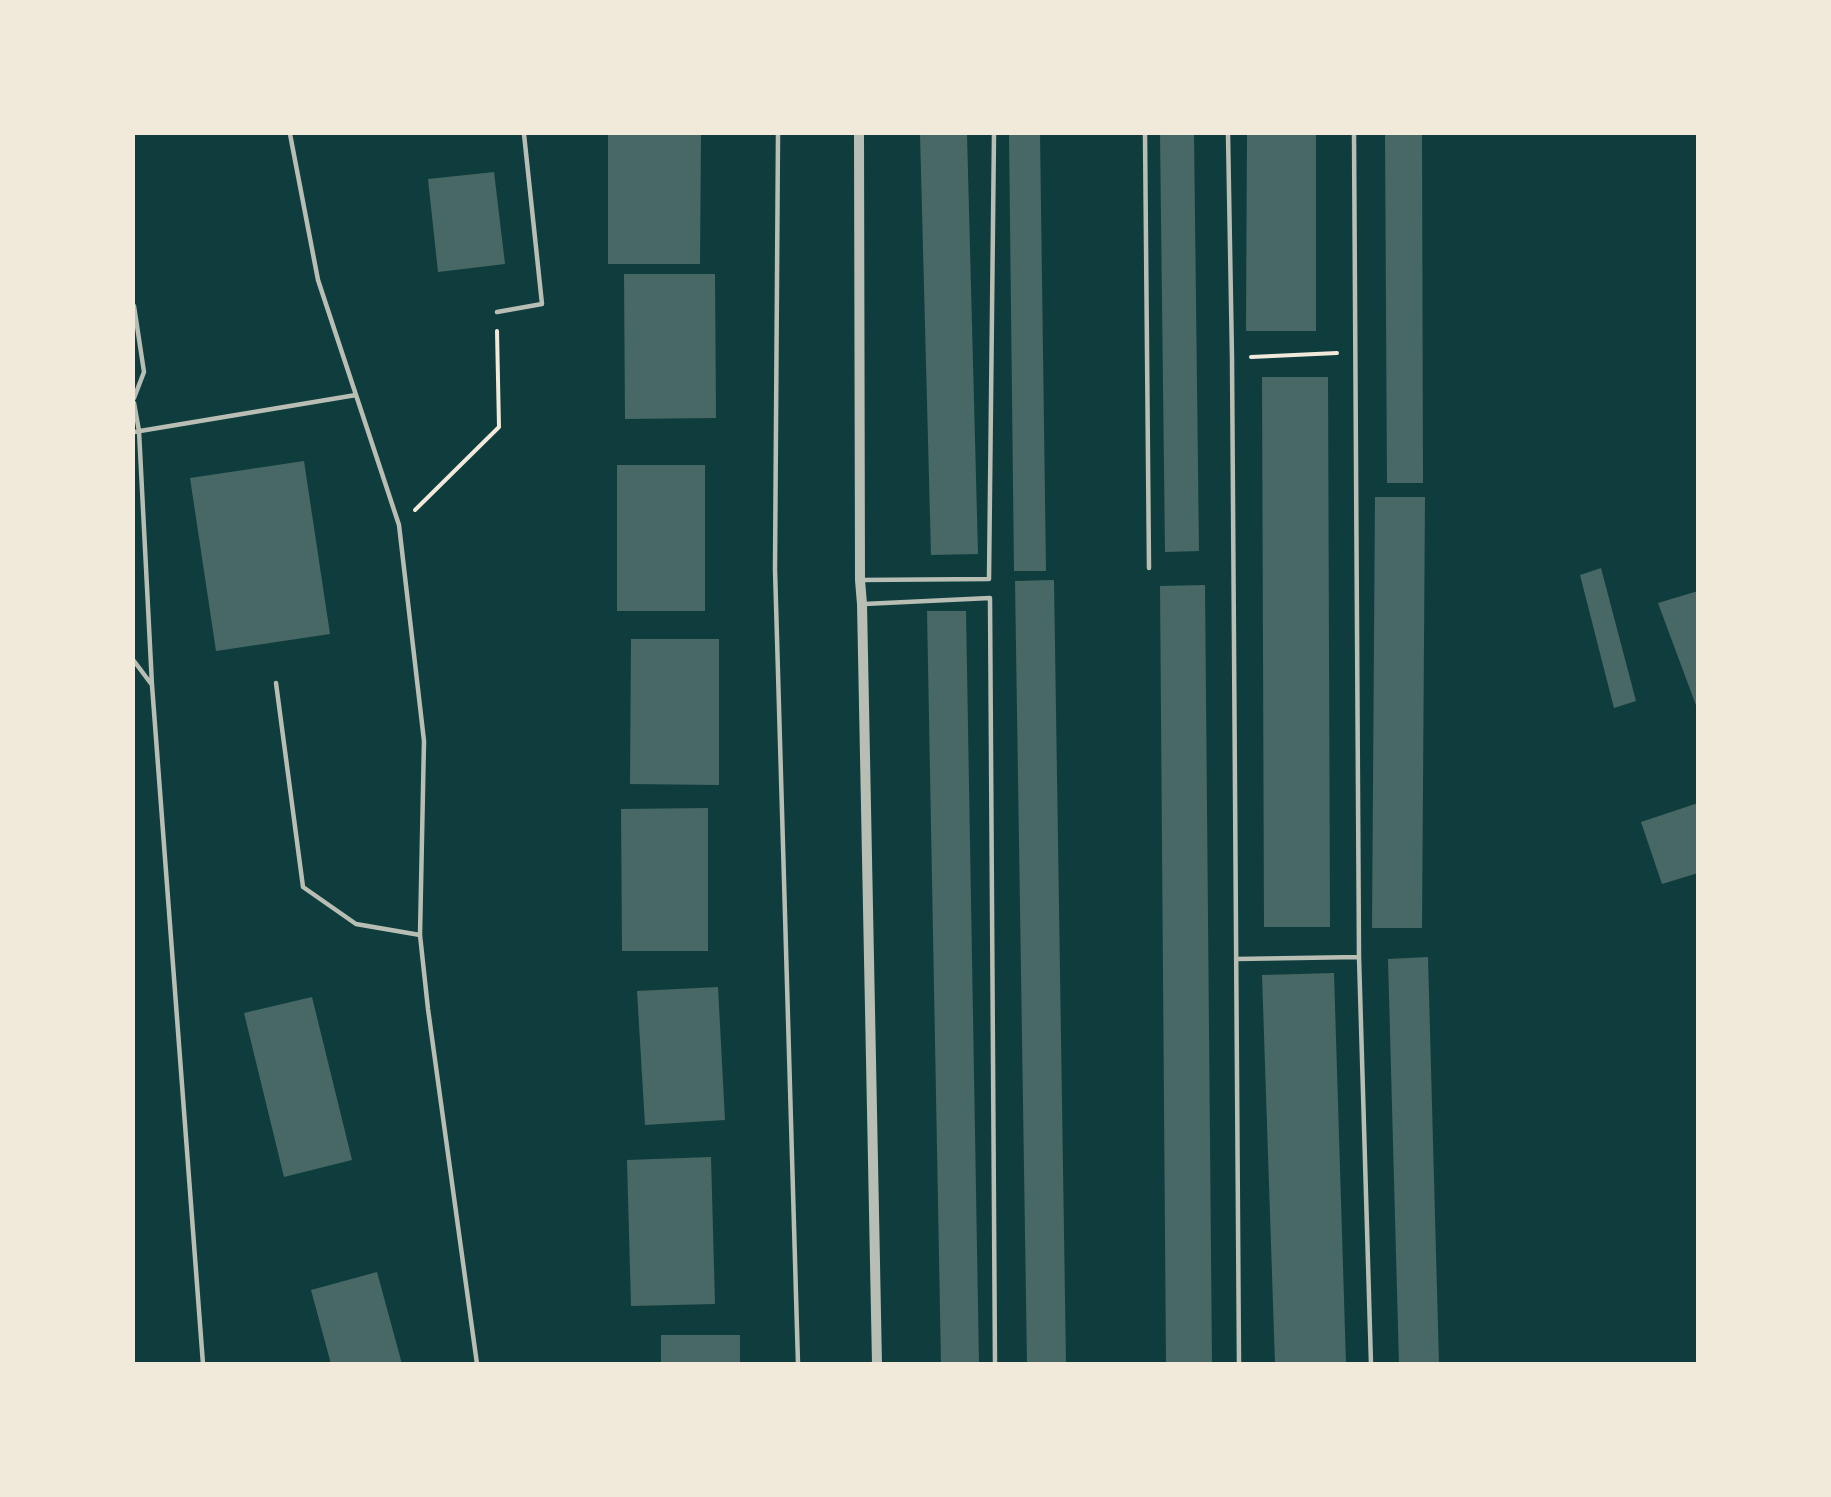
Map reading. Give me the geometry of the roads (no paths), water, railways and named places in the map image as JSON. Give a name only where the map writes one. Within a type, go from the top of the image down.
[{"type":"street","points":[[859,134],[860,580],[877,1364]]},
{"type":"lane","points":[[290,134],[318,280],[399,525],[424,741],[420,934],[428,1009],[477,1364]]},
{"type":"lane","points":[[497,312],[542,304],[524,134]]},
{"type":"lane","points":[[778,134],[775,569],[798,1364]]},
{"type":"lane","points":[[860,580],[989,579],[994,134]]},
{"type":"lane","points":[[1145,134],[1149,568]]},
{"type":"lane","points":[[1228,134],[1232,358],[1239,1364]]},
{"type":"lane","points":[[1354,134],[1359,957],[1371,1364]]},
{"type":"lane","points":[[134,306],[144,372],[134,398]]},
{"type":"lane","points":[[136,431],[356,395]]},
{"type":"lane","points":[[134,403],[152,685],[202,1364]]},
{"type":"lane","points":[[862,604],[990,598],[995,1364]]},
{"type":"lane","points":[[134,661],[152,685]]},
{"type":"lane","points":[[276,683],[303,887],[356,924],[420,934]]},
{"type":"lane","points":[[1236,959],[1359,957]]}]
